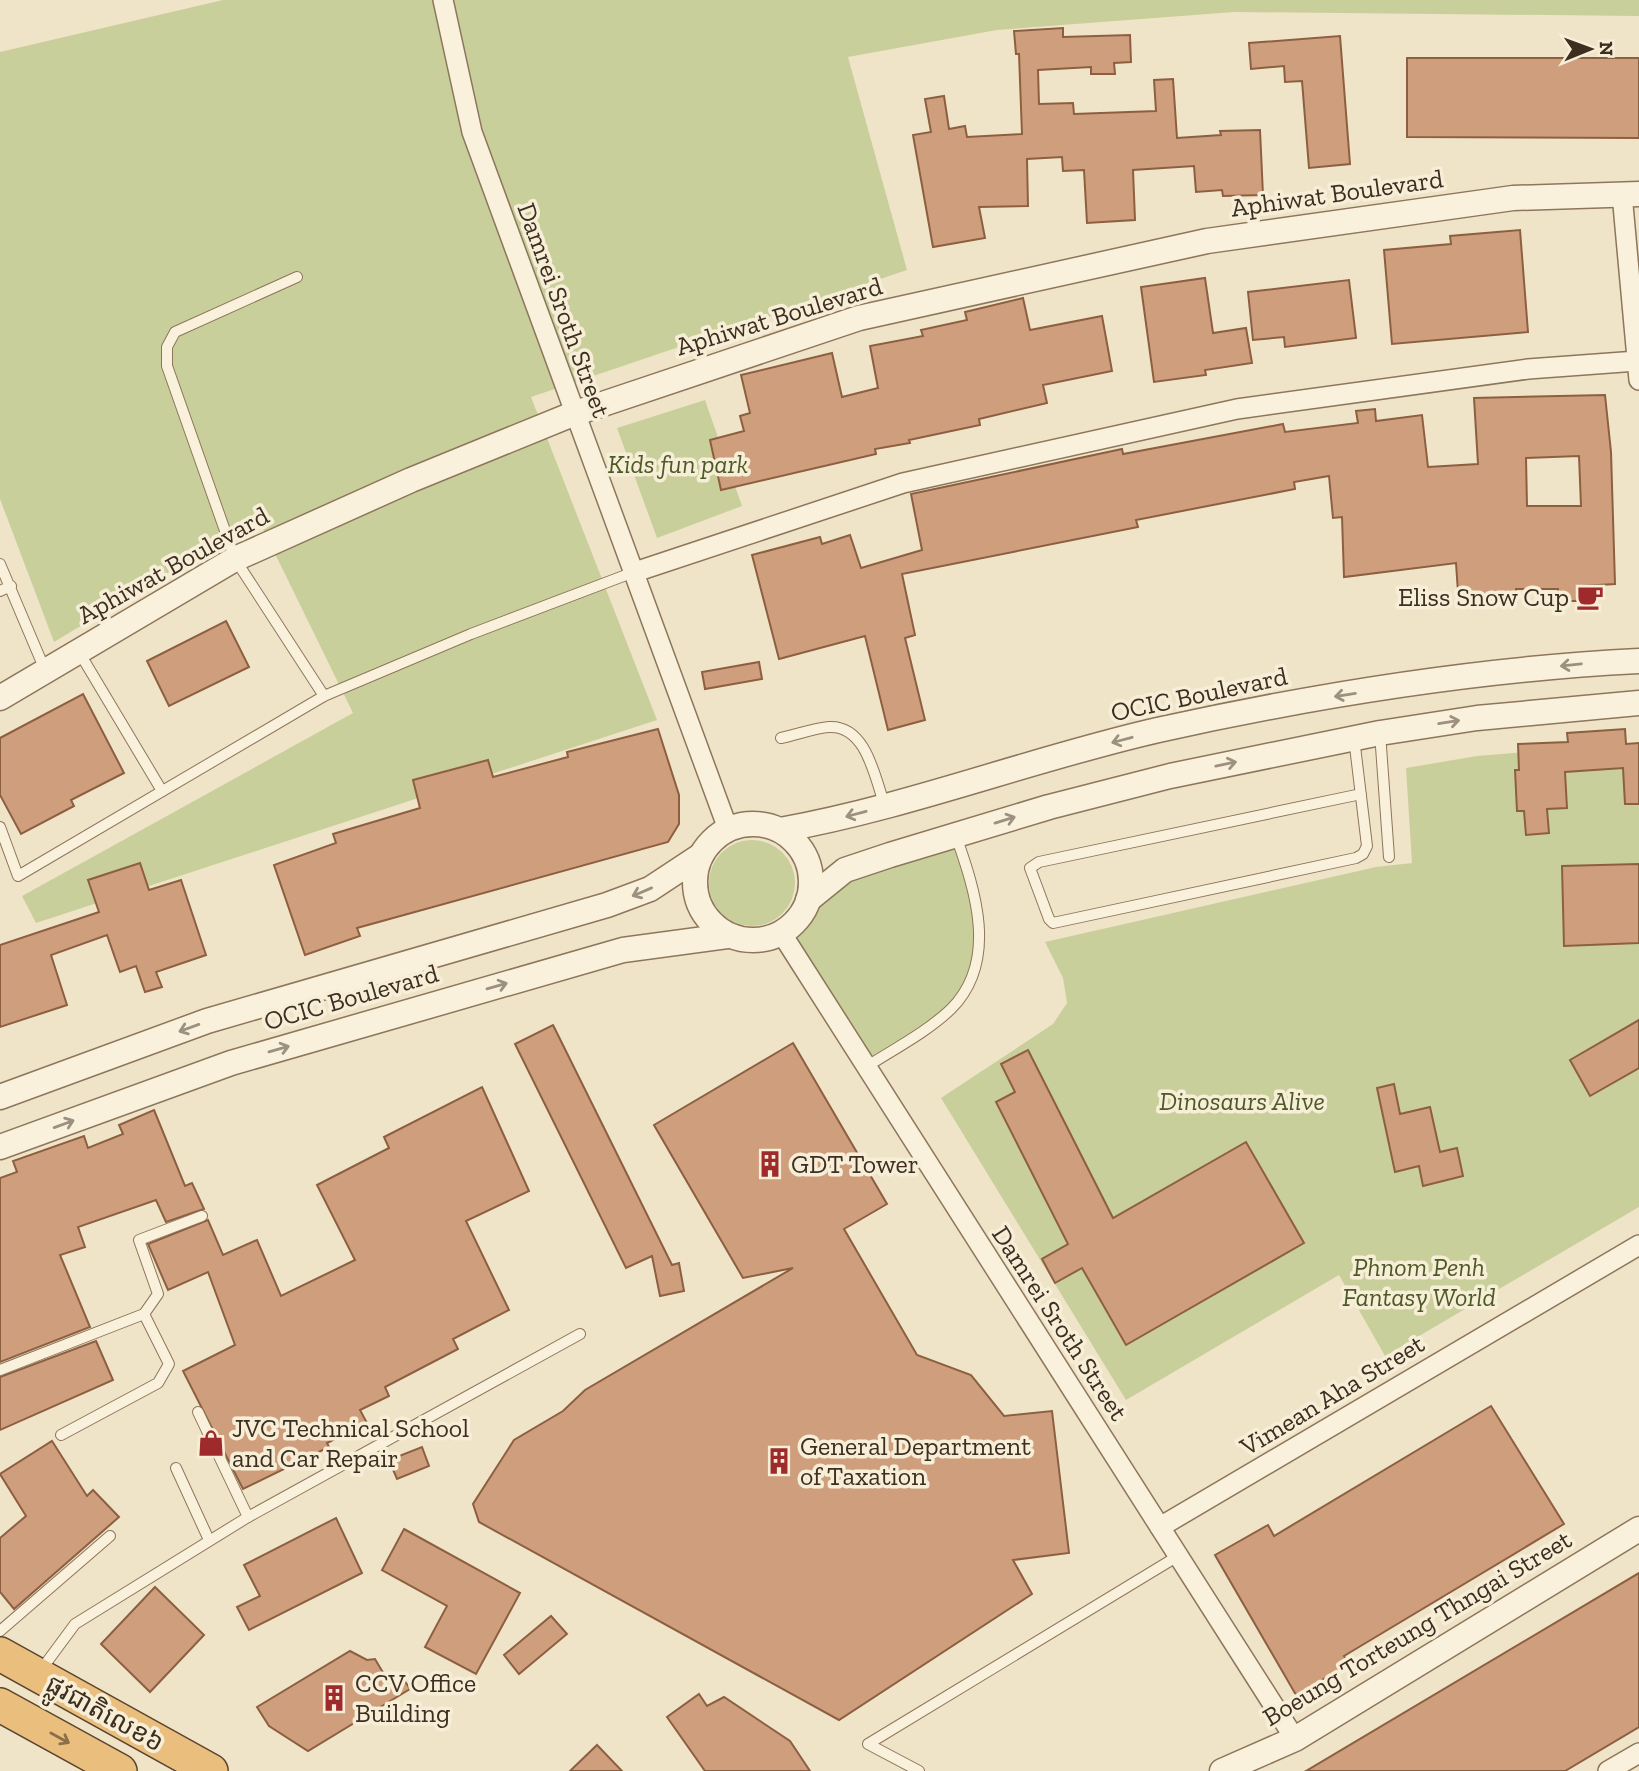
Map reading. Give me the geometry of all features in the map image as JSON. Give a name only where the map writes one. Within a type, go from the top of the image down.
[{"type":"highway","name":"ផ្លូវជាតិលេខ៦","points":[[0,1654],[211,1771]]},
{"type":"highway","name":"ផ្លូវជាតិលេខ៦","points":[[2,1710],[120,1771]]},
{"type":"street","name":"Damrei Sroth Street","points":[[443,0],[472,132],[573,414],[635,572],[728,829]]},
{"type":"street","name":"Aphiwat Boulevard","points":[[0,698],[236,559],[411,480],[573,414],[859,318],[1207,241],[1513,198],[1630,194]]},
{"type":"street","points":[[635,572],[903,484],[1237,410],[1528,369],[1638,370],[1630,194]]},
{"type":"street","name":"OCIC Boulevard","points":[[780,830],[885,806],[1157,730],[1276,706],[1437,680],[1639,661]]},
{"type":"street","points":[[808,900],[845,870],[1049,807],[1170,776],[1354,737],[1477,718],[1639,703]]},
{"type":"street","points":[[745,824],[763,824],[780,830],[796,843],[807,860],[811,880],[808,900],[798,920],[782,934],[764,941],[745,941],[727,936],[708,922],[697,902],[694,879],[700,856],[716,836],[728,829],[745,824]]},
{"type":"street","name":"OCIC Boulevard","points":[[0,1097],[208,1021],[607,905],[650,888],[700,856]]},
{"type":"street","name":"Damrei Sroth Street","points":[[782,934],[1295,1740]]},
{"type":"street","name":"OCIC Boulevard","points":[[0,1147],[230,1063],[623,950],[727,936]]},
{"type":"street","name":"Vimean Aha Street","points":[[1160,1527],[1639,1245]]},
{"type":"street","name":"Boeung Torteung Thngai Street","points":[[1222,1771],[1295,1740],[1639,1529]]},
{"type":"street","points":[[1608,1771],[1639,1753]]},
{"type":"lane","points":[[297,277],[175,332],[167,347],[167,366],[236,559],[324,696]]},
{"type":"lane","points":[[0,564],[45,671]]},
{"type":"lane","points":[[0,827],[18,877],[324,696],[471,634],[635,572]]},
{"type":"lane","points":[[0,592],[11,586]]},
{"type":"lane","points":[[79,652],[162,792]]},
{"type":"lane","points":[[781,738],[830,727],[846,730],[861,741],[885,806]]},
{"type":"lane","points":[[1380,733],[1389,857]]},
{"type":"lane","points":[[1354,737],[1361,794],[1367,846],[1363,855],[1356,858],[1054,923],[1049,919],[1030,868],[1039,862],[1361,794]]},
{"type":"lane","points":[[866,1067],[952,1008],[970,981],[978,951],[980,917],[956,835]]},
{"type":"lane","points":[[0,1370],[144,1314],[158,1294],[139,1240],[202,1216]]},
{"type":"lane","points":[[61,1436],[158,1383],[169,1364],[144,1314]]},
{"type":"lane","points":[[37,1675],[75,1624],[248,1517],[580,1334]]},
{"type":"lane","points":[[198,1412],[248,1517]]},
{"type":"lane","points":[[176,1468],[209,1540]]},
{"type":"lane","points":[[0,1631],[110,1536]]},
{"type":"lane","points":[[919,1771],[868,1744],[1178,1556]]},
{"type":"green space","points":[[223,0],[1639,0],[1639,16],[1234,12],[997,30],[848,57],[907,270],[531,397],[657,720],[36,923],[22,896],[353,713],[258,519],[54,642],[0,499],[0,52]]},
{"type":"green space","name":"Kids fun park","points":[[705,400],[742,506],[657,538],[617,428]]},
{"type":"green space","name":"Dinosaurs Alive","points":[[1639,743],[1639,1207],[1385,1356],[1339,1275],[1126,1400],[941,1098],[1053,1024],[1067,1003],[1063,978],[1045,942],[1376,867],[1412,863],[1406,768],[1477,756]]},
{"type":"green space","points":[[956,835],[980,917],[970,980],[952,1008],[866,1067],[782,934],[828,883],[847,870]]},
{"type":"green space","points":[[752,840],[768,844],[782,853],[791,867],[795,883],[791,899],[782,913],[768,922],[752,926],[736,922],[722,913],[713,899],[709,883],[713,867],[722,853],[736,844]]},
{"type":"building","points":[[1063,28],[1063,37],[1130,35],[1131,62],[1114,63],[1115,74],[1091,74],[1091,67],[1038,70],[1039,104],[1073,103],[1074,114],[1156,111],[1154,80],[1173,79],[1177,138],[1221,135],[1220,131],[1260,130],[1263,195],[1223,196],[1222,190],[1196,192],[1194,166],[1133,170],[1135,220],[1087,223],[1084,170],[1063,171],[1062,157],[1027,159],[1028,206],[979,207],[985,238],[933,247],[913,135],[931,132],[925,99],[944,96],[949,129],[965,126],[967,137],[1022,134],[1019,54],[1016,54],[1014,31]]},
{"type":"building","points":[[1340,36],[1350,164],[1309,168],[1302,81],[1285,82],[1284,66],[1251,69],[1249,43]]},
{"type":"building","points":[[1407,58],[1639,58],[1639,138],[1407,137]]},
{"type":"building","points":[[1520,230],[1528,332],[1392,344],[1384,250],[1451,244],[1450,236]]},
{"type":"building","points":[[1205,278],[1213,333],[1246,328],[1252,363],[1205,370],[1206,375],[1154,382],[1141,287]]},
{"type":"building","points":[[1349,280],[1356,338],[1285,347],[1284,337],[1253,340],[1248,292]]},
{"type":"building","points":[[1023,298],[1030,330],[1102,316],[1112,371],[1043,385],[1047,403],[979,419],[980,425],[875,449],[876,454],[721,490],[710,440],[744,431],[740,416],[750,413],[741,375],[832,353],[842,397],[878,388],[870,346],[923,336],[921,330],[967,320],[965,312]]},
{"type":"building","points":[[1605,395],[1611,452],[1615,584],[1582,586],[1583,601],[1558,601],[1558,589],[1516,589],[1517,602],[1459,607],[1456,563],[1344,577],[1342,517],[1333,518],[1329,476],[1294,482],[1295,489],[1136,520],[1138,527],[902,574],[915,635],[905,638],[925,720],[888,730],[865,636],[779,659],[752,555],[820,537],[822,544],[850,535],[861,568],[922,550],[911,494],[1122,449],[1123,454],[1283,424],[1285,432],[1358,423],[1356,411],[1375,409],[1376,421],[1422,415],[1428,467],[1478,464],[1474,398]],"holes":[[[1579,456],[1581,506],[1527,506],[1526,458]]]},
{"type":"building","points":[[226,621],[249,667],[169,706],[147,661]]},
{"type":"building","points":[[759,662],[762,679],[705,689],[702,672]]},
{"type":"building","points":[[83,694],[124,773],[71,800],[74,806],[21,834],[0,795],[0,738]]},
{"type":"building","points":[[658,729],[679,795],[679,824],[668,842],[357,928],[360,936],[305,955],[274,865],[336,843],[333,834],[420,808],[413,780],[488,760],[493,777],[568,757],[567,752]]},
{"type":"building","points":[[1625,729],[1626,744],[1639,743],[1639,804],[1625,804],[1623,768],[1565,772],[1567,808],[1547,809],[1549,833],[1526,835],[1524,811],[1517,811],[1515,770],[1519,770],[1518,744],[1568,742],[1567,733]]},
{"type":"building","points":[[140,863],[149,890],[181,880],[206,955],[156,972],[162,987],[145,992],[136,966],[120,972],[107,935],[51,955],[67,1005],[0,1027],[0,945],[99,912],[88,880]]},
{"type":"building","points":[[1639,864],[1639,943],[1564,946],[1562,866]]},
{"type":"building","points":[[1639,1020],[1639,1068],[1590,1096],[1570,1060]]},
{"type":"building","points":[[553,1025],[672,1265],[679,1263],[684,1291],[660,1296],[652,1256],[626,1268],[515,1044]]},
{"type":"building","name":"General Department of Taxation","points":[[793,1043],[887,1204],[844,1229],[917,1355],[971,1375],[1004,1416],[1052,1411],[1069,1553],[1013,1560],[1032,1594],[839,1720],[479,1522],[473,1504],[514,1440],[563,1411],[585,1390],[793,1268],[743,1278],[654,1125]]},
{"type":"building","points":[[1028,1050],[1113,1218],[1246,1142],[1304,1243],[1126,1345],[1082,1268],[1055,1283],[1042,1259],[1068,1244],[996,1102],[1015,1092],[1001,1064]]},
{"type":"building","points":[[1394,1084],[1400,1114],[1430,1107],[1440,1152],[1457,1148],[1463,1176],[1423,1186],[1419,1166],[1395,1172],[1377,1088]]},
{"type":"building","points":[[482,1087],[529,1191],[466,1221],[509,1310],[453,1339],[458,1349],[385,1387],[389,1396],[360,1410],[367,1423],[327,1443],[329,1447],[243,1489],[183,1371],[235,1345],[208,1272],[168,1290],[148,1244],[208,1220],[223,1255],[257,1240],[281,1296],[355,1260],[317,1185],[389,1148],[384,1137]]},
{"type":"building","points":[[154,1110],[185,1186],[192,1183],[204,1209],[166,1222],[156,1200],[78,1227],[85,1247],[60,1255],[90,1327],[0,1362],[0,1178],[17,1172],[13,1161],[84,1136],[88,1148],[123,1134],[119,1125]]},
{"type":"building","points":[[96,1341],[113,1380],[0,1430],[0,1377]]},
{"type":"building","points":[[1491,1406],[1564,1524],[1344,1656],[1349,1664],[1296,1695],[1215,1555],[1268,1525],[1274,1536]]},
{"type":"building","points":[[52,1441],[87,1496],[93,1490],[119,1517],[14,1609],[0,1592],[0,1538],[26,1516],[0,1474]]},
{"type":"building","points":[[422,1447],[429,1466],[397,1479],[389,1460]]},
{"type":"building","points":[[336,1518],[362,1573],[249,1630],[237,1607],[260,1596],[244,1565]]},
{"type":"building","points":[[404,1529],[520,1593],[476,1674],[425,1647],[447,1606],[382,1570]]},
{"type":"building","points":[[1639,1573],[1639,1727],[1565,1771],[1306,1771]]},
{"type":"building","points":[[155,1587],[204,1635],[150,1692],[101,1644]]},
{"type":"building","points":[[551,1616],[567,1634],[519,1674],[504,1655]]},
{"type":"building","name":"CCV Office Building","points":[[350,1651],[367,1660],[375,1659],[388,1681],[400,1674],[410,1689],[308,1751],[269,1726],[257,1707]]},
{"type":"building","points":[[699,1694],[707,1706],[724,1697],[790,1741],[810,1771],[705,1771],[667,1717]]},
{"type":"building","points":[[597,1745],[622,1771],[570,1771]]},
{"type":"place","name":"Eliss Snow Cup","points":[[1590,597]]},
{"type":"place","name":"GDT Tower","points":[[770,1164]]},
{"type":"place","name":"JVC Technical School and Car Repair","points":[[211,1443]]},
{"type":"place","name":"General Department of Taxation","points":[[779,1461]]},
{"type":"place","name":"CCV Office Building","points":[[334,1698]]},
{"type":"park label","name":"Phnom Penh Fantasy World","points":[[1419,1282]]}]
